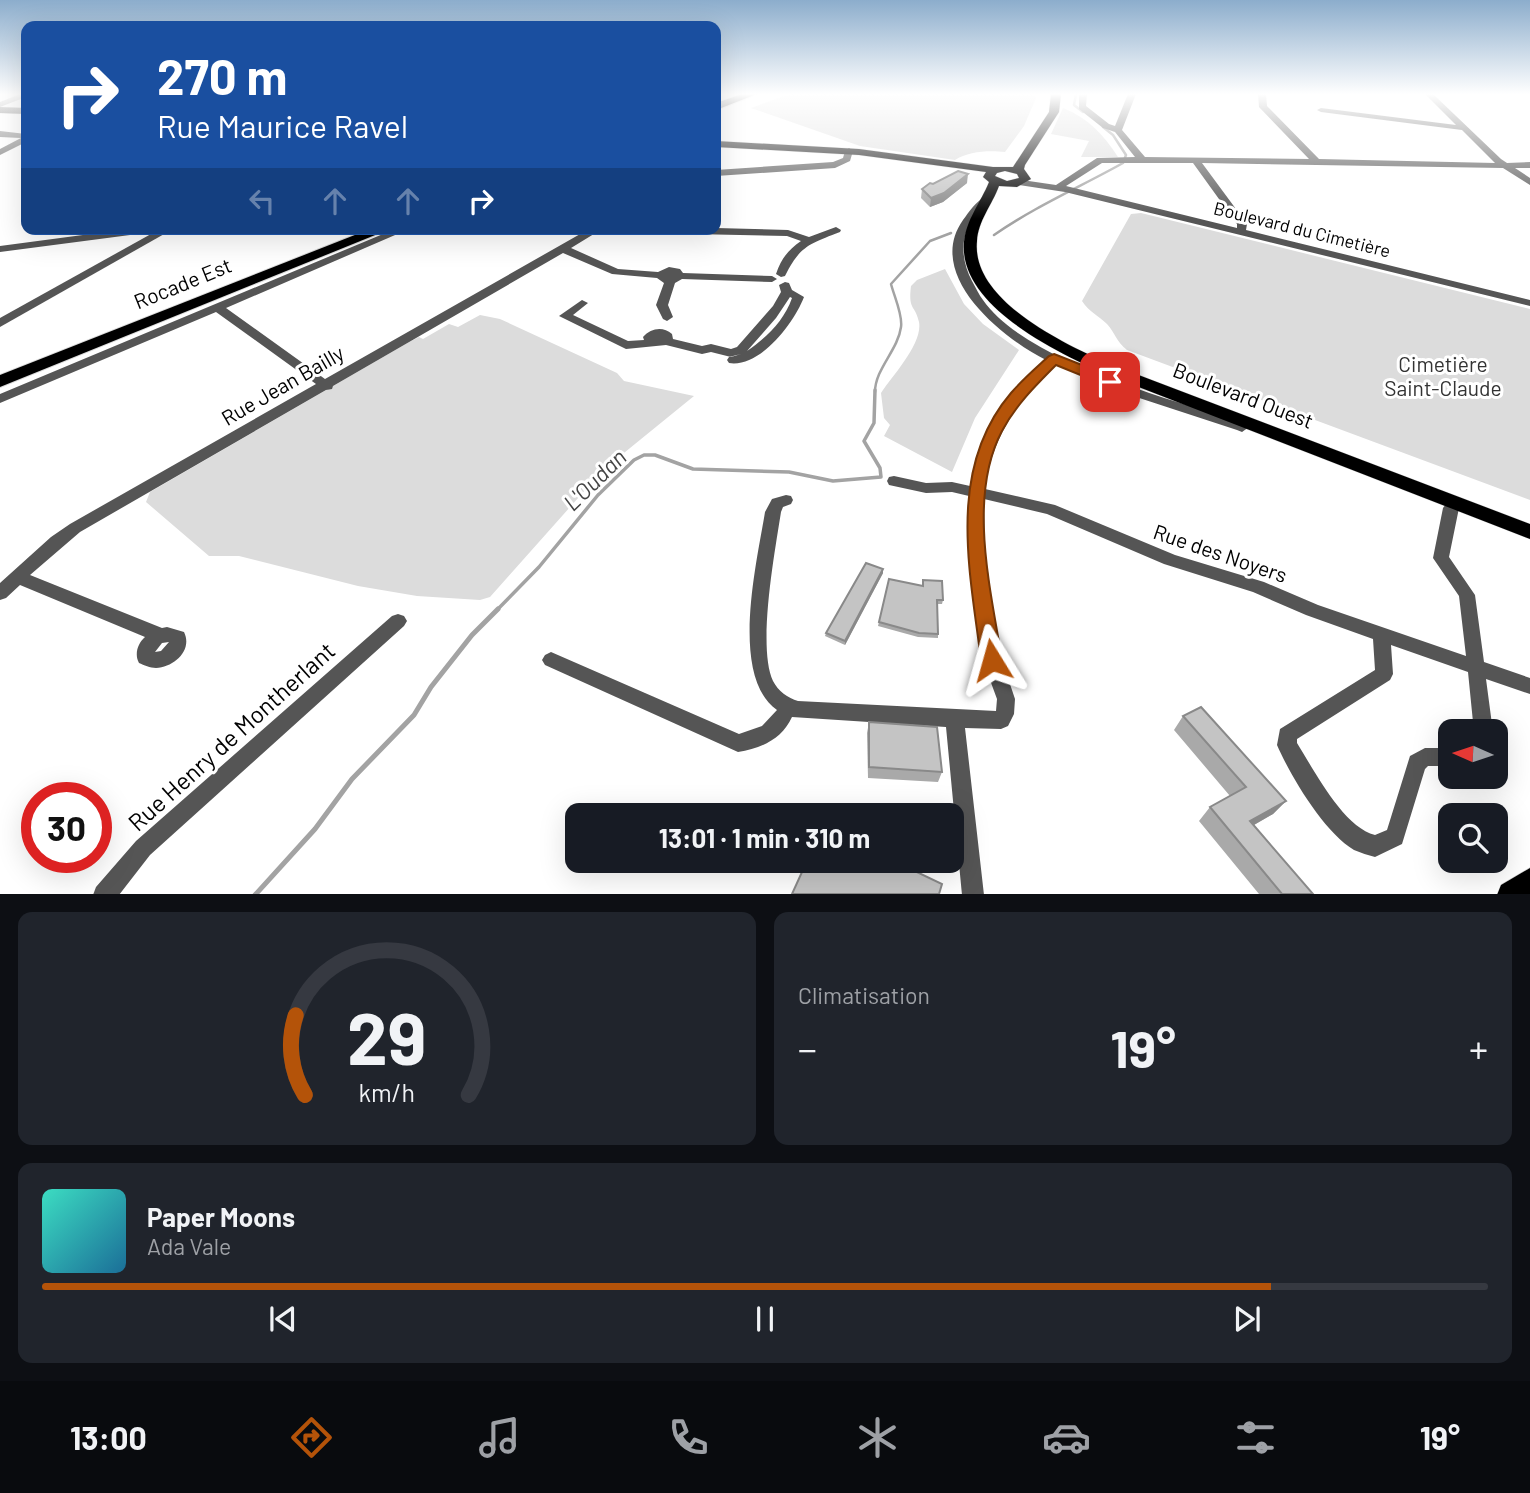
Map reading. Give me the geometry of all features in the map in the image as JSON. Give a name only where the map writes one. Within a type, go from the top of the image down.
[{"type":"highway","name":"Rocade Est","points":[[0,375],[353,235]]},
{"type":"highway","name":"Rocade Est","points":[[0,381],[368,235]]},
{"type":"main road","points":[[1016,177],[1034,136]]},
{"type":"main road","points":[[1016,177],[1018,165],[1038,136]]},
{"type":"main road","points":[[721,144],[849,151],[957,165],[992,175],[1016,177]]},
{"type":"main road","name":"Boulevard Ouest","points":[[992,175],[993,199],[980,236],[981,255],[994,282],[1028,315],[1064,339],[1155,378],[1530,521]]},
{"type":"main road","name":"Boulevard Ouest","points":[[1016,177],[993,199],[970,236],[972,260],[987,289],[1010,312],[1038,333],[1113,370],[1530,532]]},
{"type":"main road","points":[[1511,894],[1530,882]]},
{"type":"street","points":[[1122,136],[1138,160]]},
{"type":"street","points":[[1291,136],[1317,162]]},
{"type":"street","points":[[1472,136],[1504,165],[1530,182]]},
{"type":"street","points":[[0,152],[21,140]]},
{"type":"street","points":[[721,173],[835,165],[847,159],[849,151]]},
{"type":"street","points":[[1066,190],[1100,160],[1530,165]]},
{"type":"street","points":[[1197,162],[1242,224],[1241,233]]},
{"type":"street","name":"Boulevard du Cimetière","points":[[1016,177],[1530,303]]},
{"type":"street","points":[[993,199],[962,232],[959,256],[966,285],[985,310],[1029,346],[1090,375],[1274,439],[1483,520],[1499,519]]},
{"type":"street","points":[[781,283],[787,256],[795,248],[836,230]]},
{"type":"street","points":[[721,232],[788,233],[810,240]]},
{"type":"street","points":[[89,238],[94,235]]},
{"type":"street","points":[[0,249],[110,235]]},
{"type":"street","points":[[0,323],[157,235]]},
{"type":"street","points":[[0,399],[89,359],[390,235]]},
{"type":"street","name":"Rue Jean Bailly","points":[[0,593],[75,528],[587,235]]},
{"type":"street","points":[[0,255],[14,247]]},
{"type":"street","points":[[563,249],[616,272],[781,283],[798,297],[792,313],[760,349],[739,360],[707,357],[702,350],[666,329]]},
{"type":"street","points":[[666,329],[662,305],[670,277]]},
{"type":"street","points":[[582,303],[565,316],[626,345],[650,341],[651,335],[666,329]]},
{"type":"street","points":[[218,308],[327,386]]},
{"type":"street","points":[[786,500],[777,503],[773,512],[762,580],[760,641],[762,676],[766,686],[787,707],[798,710],[1001,720],[1008,705],[992,660],[974,540],[976,493],[985,454],[1002,416],[1026,385],[1054,359]]},
{"type":"street","name":"Rue des Noyers","points":[[894,481],[926,488],[952,487],[1065,515],[1170,560],[1258,587],[1312,610],[1530,686]]},
{"type":"street","points":[[1451,508],[1441,558],[1467,595],[1483,719]]},
{"type":"street","points":[[18,577],[162,636]]},
{"type":"street","name":"Rue Henry de Montherlant","points":[[104,894],[143,848],[398,621]]},
{"type":"street","points":[[1382,635],[1384,674],[1287,734],[1287,745],[1353,838],[1377,846],[1395,837],[1417,764],[1425,757],[1438,757]]},
{"type":"street","points":[[551,660],[738,743],[767,735],[783,720],[787,707]]},
{"type":"street","points":[[955,719],[973,894]]},
{"type":"green space","points":[[831,136],[1017,136],[1005,152],[979,152],[955,160],[860,146]]},
{"type":"green space","points":[[1060,136],[1102,136],[1118,157],[1081,157],[1089,141]]},
{"type":"green space","name":"Cimetière Saint-Claude","points":[[1141,213],[1530,309],[1530,500],[1127,350],[1107,324],[1082,301],[1131,214]]},
{"type":"green space","points":[[945,269],[964,304],[983,324],[1019,350],[975,418],[952,472],[884,436],[890,425],[884,418],[881,393],[912,349],[919,330],[919,322],[910,300],[911,286],[917,280]]},
{"type":"green space","points":[[480,315],[500,319],[617,373],[624,381],[694,396],[603,470],[490,597],[480,600],[417,596],[358,586],[239,556],[209,556],[146,502],[150,492],[411,341],[419,337],[423,339],[449,324],[458,327]]},
{"type":"building","points":[[958,171],[968,174],[944,193],[931,198],[922,189],[930,183],[933,184]]},
{"type":"building","points":[[866,563],[883,569],[845,641],[826,633]]},
{"type":"building","points":[[889,579],[923,586],[923,580],[942,581],[943,600],[937,600],[938,634],[919,633],[879,622]]},
{"type":"building","points":[[1201,707],[1286,801],[1250,821],[1313,894],[1282,894],[1210,807],[1246,787],[1183,716]]},
{"type":"building","points":[[869,722],[937,727],[942,772],[869,767]]},
{"type":"building","points":[[802,873],[919,873],[942,884],[939,894],[792,894]]},
{"type":"waterway","name":"L'Oudan","points":[[994,235],[1041,206],[1123,163],[1126,155],[1113,136]]},
{"type":"waterway","name":"L'Oudan","points":[[875,392],[879,375],[896,344],[901,327],[900,311],[891,284],[930,241],[951,233]]},
{"type":"waterway","name":"L'Oudan","points":[[496,611],[539,567],[598,495],[634,460],[644,455],[655,455],[693,469],[789,472],[833,481],[881,477],[880,468],[864,441],[874,423],[875,390]]},
{"type":"waterway","name":"L'Oudan","points":[[256,894],[315,829],[352,779],[414,715],[431,687],[472,635],[496,611]]},
{"type":"route","points":[[992,660],[974,540],[978,484],[992,434],[1015,398],[1054,359],[1110,382]]}]
